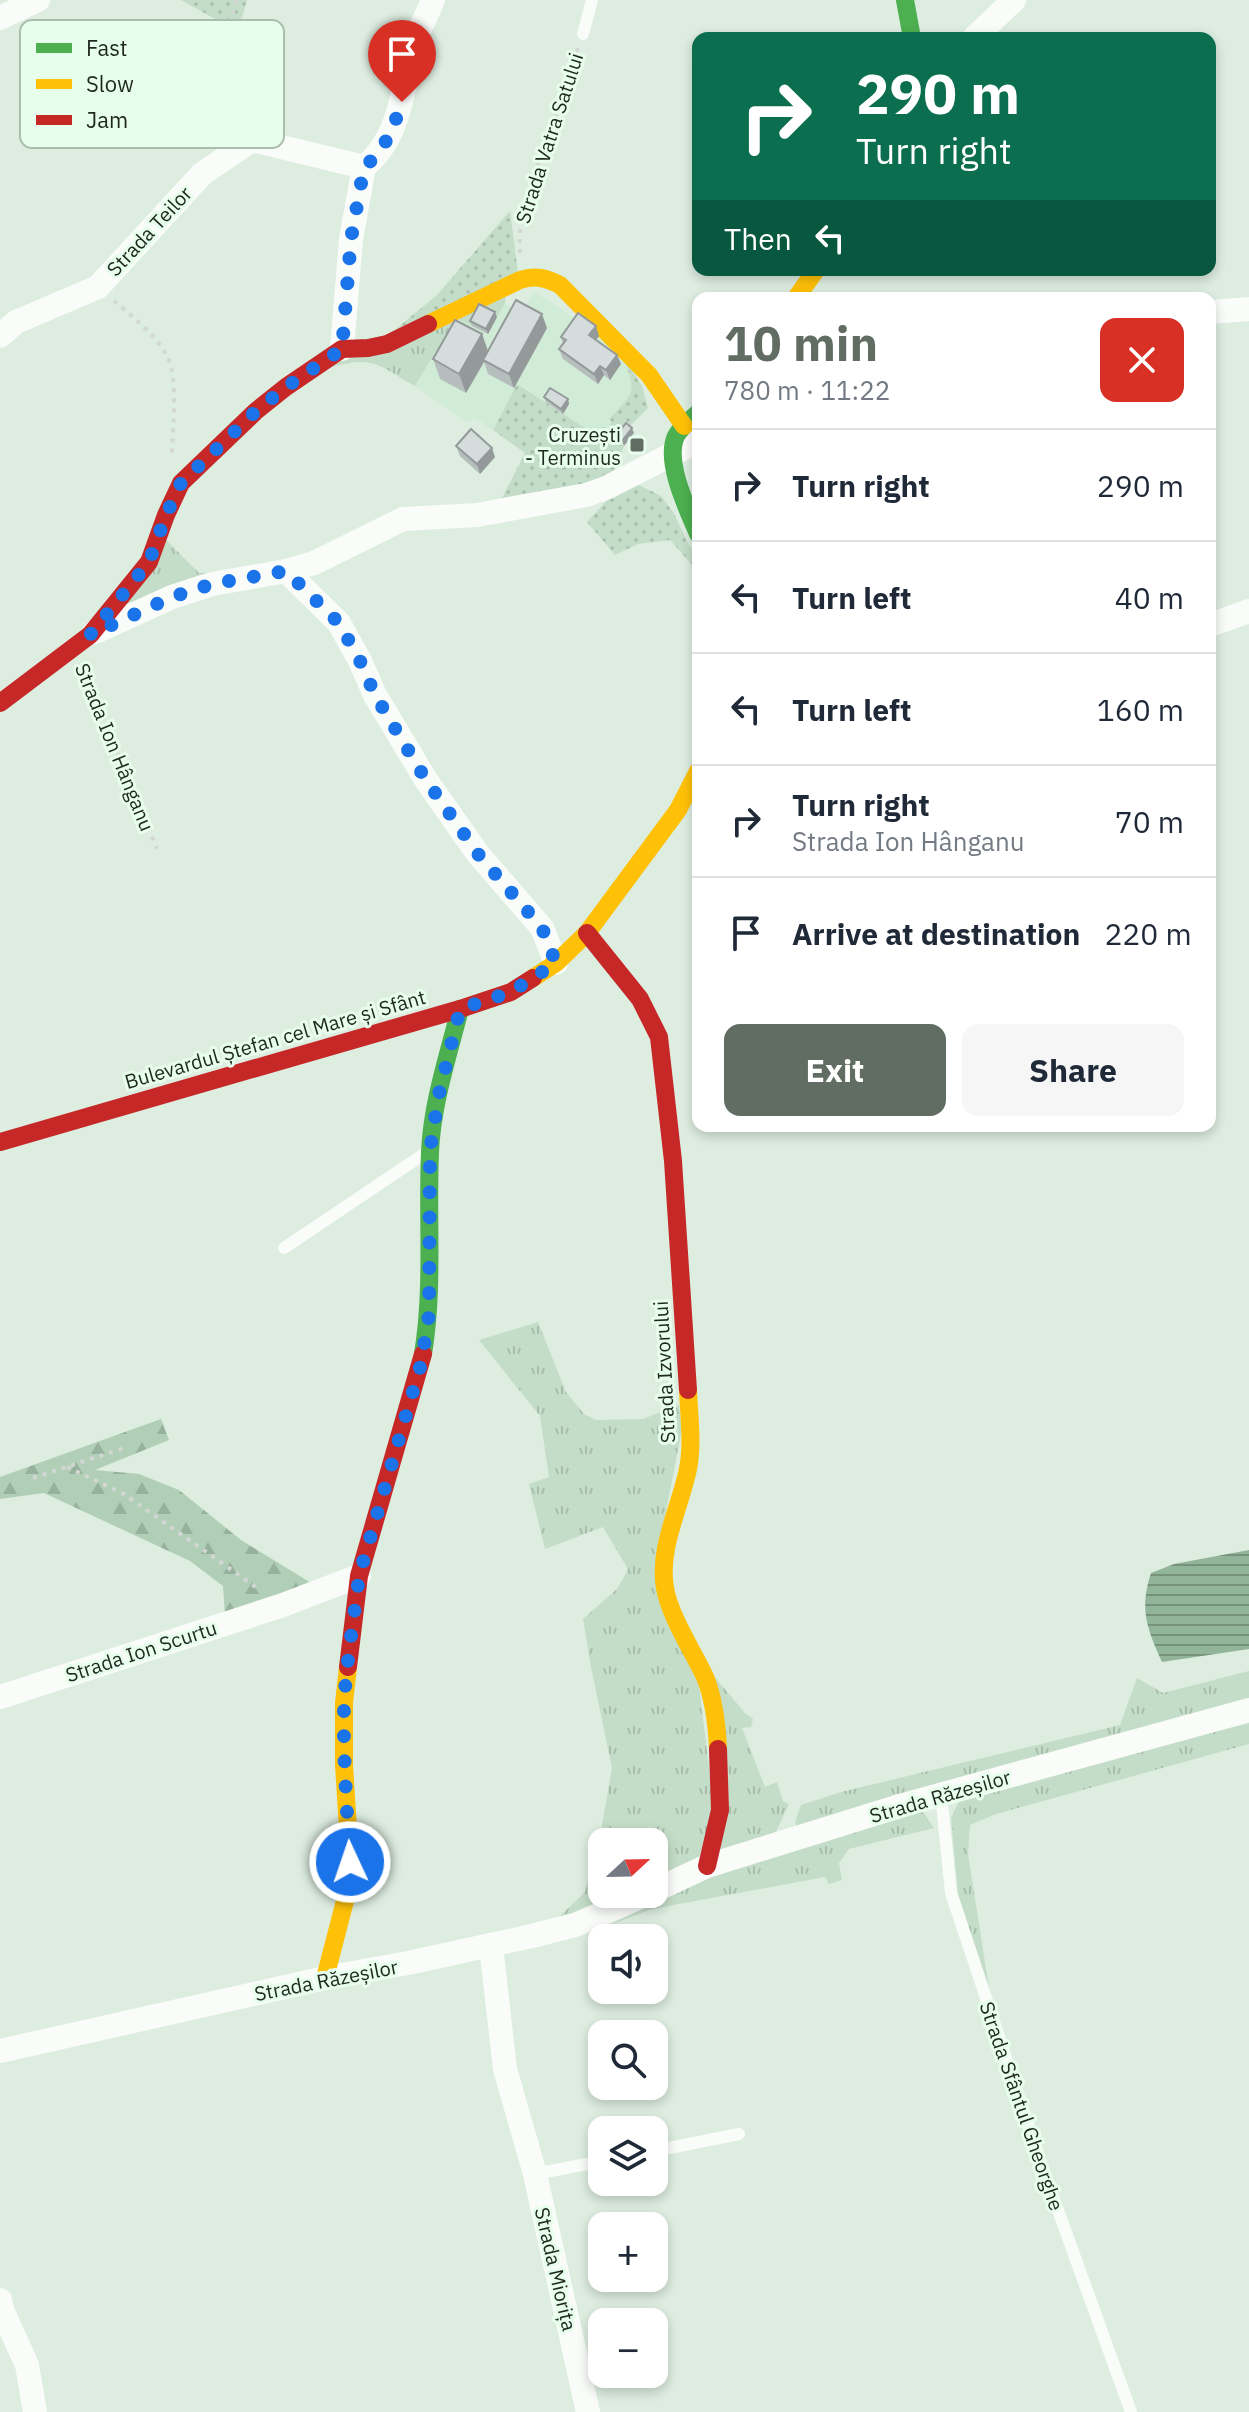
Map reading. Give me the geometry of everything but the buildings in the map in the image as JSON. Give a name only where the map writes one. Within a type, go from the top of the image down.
[{"type":"street","points":[[0,18],[38,0]]},
{"type":"street","points":[[433,0],[414,44],[402,102],[390,137],[376,157],[364,167],[351,239],[342,349],[387,344],[529,276],[542,275],[560,285],[649,375],[692,426]]},
{"type":"street","points":[[905,0],[911,32]]},
{"type":"street","points":[[980,32],[1014,0]]},
{"type":"street","name":"Strada Teilor","points":[[0,336],[16,322],[98,287],[202,174],[240,148]]},
{"type":"street","points":[[284,148],[364,167]]},
{"type":"street","points":[[1216,312],[1249,309]]},
{"type":"street","name":"Strada Ion Hânganu","points":[[0,703],[82,640],[149,562],[181,483],[256,411],[342,349]]},
{"type":"street","points":[[82,640],[172,597],[212,584],[314,563],[403,519],[477,515],[586,495],[672,454],[692,428]]},
{"type":"street","points":[[672,454],[692,518]]},
{"type":"street","points":[[286,571],[339,623],[375,695],[418,768],[478,854],[542,928],[556,963]]},
{"type":"street","points":[[1216,623],[1249,611]]},
{"type":"street","name":"Bulevardul Ștefan cel Mare și Sfânt","points":[[0,1142],[511,992],[556,963],[587,933],[678,810],[692,783]]},
{"type":"street","name":"Strada Izvorului","points":[[587,933],[640,999],[659,1037],[673,1161],[691,1442],[688,1468],[664,1555],[665,1589],[686,1643],[706,1680],[717,1727],[720,1810],[707,1866]]},
{"type":"street","points":[[325,1978],[346,1897],[350,1862],[344,1703],[359,1576],[421,1364],[429,1315],[430,1150],[439,1094],[460,1009]]},
{"type":"street","name":"Strada Ion Scurtu","points":[[0,1697],[283,1605],[359,1576]]},
{"type":"street","name":"Strada Răzeșilor","points":[[668,1884],[707,1866],[941,1794],[1249,1710]]},
{"type":"street","name":"Strada Răzeșilor","points":[[0,2051],[325,1978],[491,1946],[575,1925],[614,1908]]},
{"type":"street","name":"Strada Miorița","points":[[491,1946],[505,2069],[535,2174],[588,2412]]},
{"type":"street","points":[[0,2300],[27,2365],[35,2412]]},
{"type":"lane","name":"Strada Vatra Satului","points":[[583,34],[592,0]]},
{"type":"lane","points":[[284,1248],[430,1150]]},
{"type":"lane","name":"Strada Sfântul Gheorghe","points":[[941,1794],[951,1893],[1032,2137],[1131,2412]]},
{"type":"lane","points":[[668,2148],[739,2134]]},
{"type":"lane","points":[[535,2174],[588,2164]]},
{"type":"path","points":[[231,20],[236,0]]},
{"type":"path","name":"Strada Vatra Satului","points":[[529,276],[520,255],[518,233],[526,195],[583,34]]},
{"type":"path","points":[[98,287],[154,337],[168,358],[173,376],[172,464],[181,483]]},
{"type":"path","name":"Strada Ion Hânganu","points":[[82,640],[157,849]]},
{"type":"path","points":[[33,1478],[124,1448]]},
{"type":"path","points":[[67,1467],[124,1494],[283,1605]]},
{"type":"shaded area","points":[[534,292],[623,356],[633,384],[632,393],[609,419],[613,422],[607,430],[603,427],[596,435],[517,384],[493,430],[475,418],[467,422],[415,386],[456,318],[505,303],[521,314]]},
{"type":"shaded area","points":[[1249,1550],[1249,1649],[1162,1662],[1146,1619],[1147,1586],[1151,1573],[1174,1564]]},
{"type":"green space","points":[[181,0],[247,0],[241,20],[215,19]]},
{"type":"green space","points":[[510,211],[518,273],[391,333],[437,295]]},
{"type":"green space","points":[[506,291],[505,303],[497,317],[481,309],[472,326],[456,318],[415,386],[382,367],[365,362],[328,368],[348,358],[396,347]]},
{"type":"green space","points":[[623,356],[642,386],[648,408],[618,442],[624,446],[610,481],[502,498],[525,453],[493,430],[517,384],[596,435],[603,427],[607,429],[612,422],[609,419],[631,391]]},
{"type":"green space","points":[[631,481],[661,496],[673,512],[692,551],[692,565],[670,540],[638,544],[615,555],[587,522],[612,495]]},
{"type":"green space","points":[[165,539],[199,573],[219,574],[107,620]]},
{"type":"green space","points":[[538,1322],[566,1392],[584,1414],[596,1420],[643,1419],[679,1405],[682,1429],[659,1548],[698,1678],[714,1809],[697,1863],[668,1876],[668,1828],[602,1828],[612,1768],[583,1619],[618,1588],[628,1569],[603,1527],[545,1549],[529,1484],[549,1477],[540,1416],[479,1340]]},
{"type":"green space","points":[[161,1419],[169,1440],[95,1470],[139,1474],[179,1490],[241,1540],[316,1586],[225,1616],[223,1586],[190,1561],[44,1493],[0,1499],[0,1477]]},
{"type":"green space","points":[[708,1669],[753,1719],[751,1727],[742,1728],[765,1787],[777,1782],[783,1801],[789,1804],[773,1838],[717,1857]]},
{"type":"green space","points":[[1249,1671],[1249,1698],[920,1790],[798,1830],[795,1822],[801,1805],[841,1792],[1120,1725],[1137,1678],[1163,1693]]},
{"type":"green space","points":[[1249,1723],[1249,1744],[996,1814],[970,1825],[968,1854],[989,1988],[958,1894],[951,1818],[960,1799]]},
{"type":"green space","points":[[922,1810],[934,1828],[849,1849],[839,1863],[842,1880],[829,1884],[825,1877],[668,1906],[668,1896],[706,1878]]},
{"type":"green space","points":[[588,1881],[588,1908],[557,1919],[585,1892]]},
{"type":"green space","points":[[644,1908],[657,1908],[652,1909],[611,1924]]},
{"type":"traffic: fast","points":[[905,0],[911,32]]},
{"type":"traffic: fast","points":[[692,419],[676,436],[673,447],[675,472],[692,520]]},
{"type":"traffic: fast","points":[[423,1354],[430,1253],[431,1134],[441,1080],[460,1009]]},
{"type":"traffic: slow","points":[[800,292],[812,276]]},
{"type":"traffic: slow","points":[[428,324],[520,280],[536,278],[550,281],[560,285],[649,375],[684,426]]},
{"type":"traffic: slow","points":[[533,978],[556,963],[587,933],[678,810],[692,783]]},
{"type":"traffic: slow","points":[[688,1390],[689,1459],[667,1543],[665,1588],[682,1634],[708,1685],[718,1749]]},
{"type":"traffic: slow","points":[[325,1978],[346,1897],[350,1862],[344,1765],[344,1703],[348,1667]]},
{"type":"traffic: jam","points":[[0,703],[90,635],[149,562],[181,483],[256,411],[342,349],[387,344],[428,324]]},
{"type":"traffic: jam","points":[[587,933],[640,999],[659,1037],[673,1161],[688,1390]]},
{"type":"traffic: jam","points":[[0,1142],[460,1009],[511,992],[533,978]]},
{"type":"traffic: jam","points":[[348,1667],[359,1576],[423,1354]]},
{"type":"traffic: jam","points":[[707,1866],[720,1810],[718,1749]]},
{"type":"place","name":"Cruzești - Terminus","points":[[637,445]]},
{"type":"route","points":[[350,1862],[344,1703],[359,1576],[421,1364],[429,1315],[430,1150],[439,1094],[460,1009],[511,992],[556,963],[542,928],[478,854],[426,780],[375,695],[339,623],[286,571],[212,584],[172,597],[90,635],[149,562],[181,483],[256,411],[342,349],[351,239],[364,167],[376,157],[390,137],[402,102]]}]
